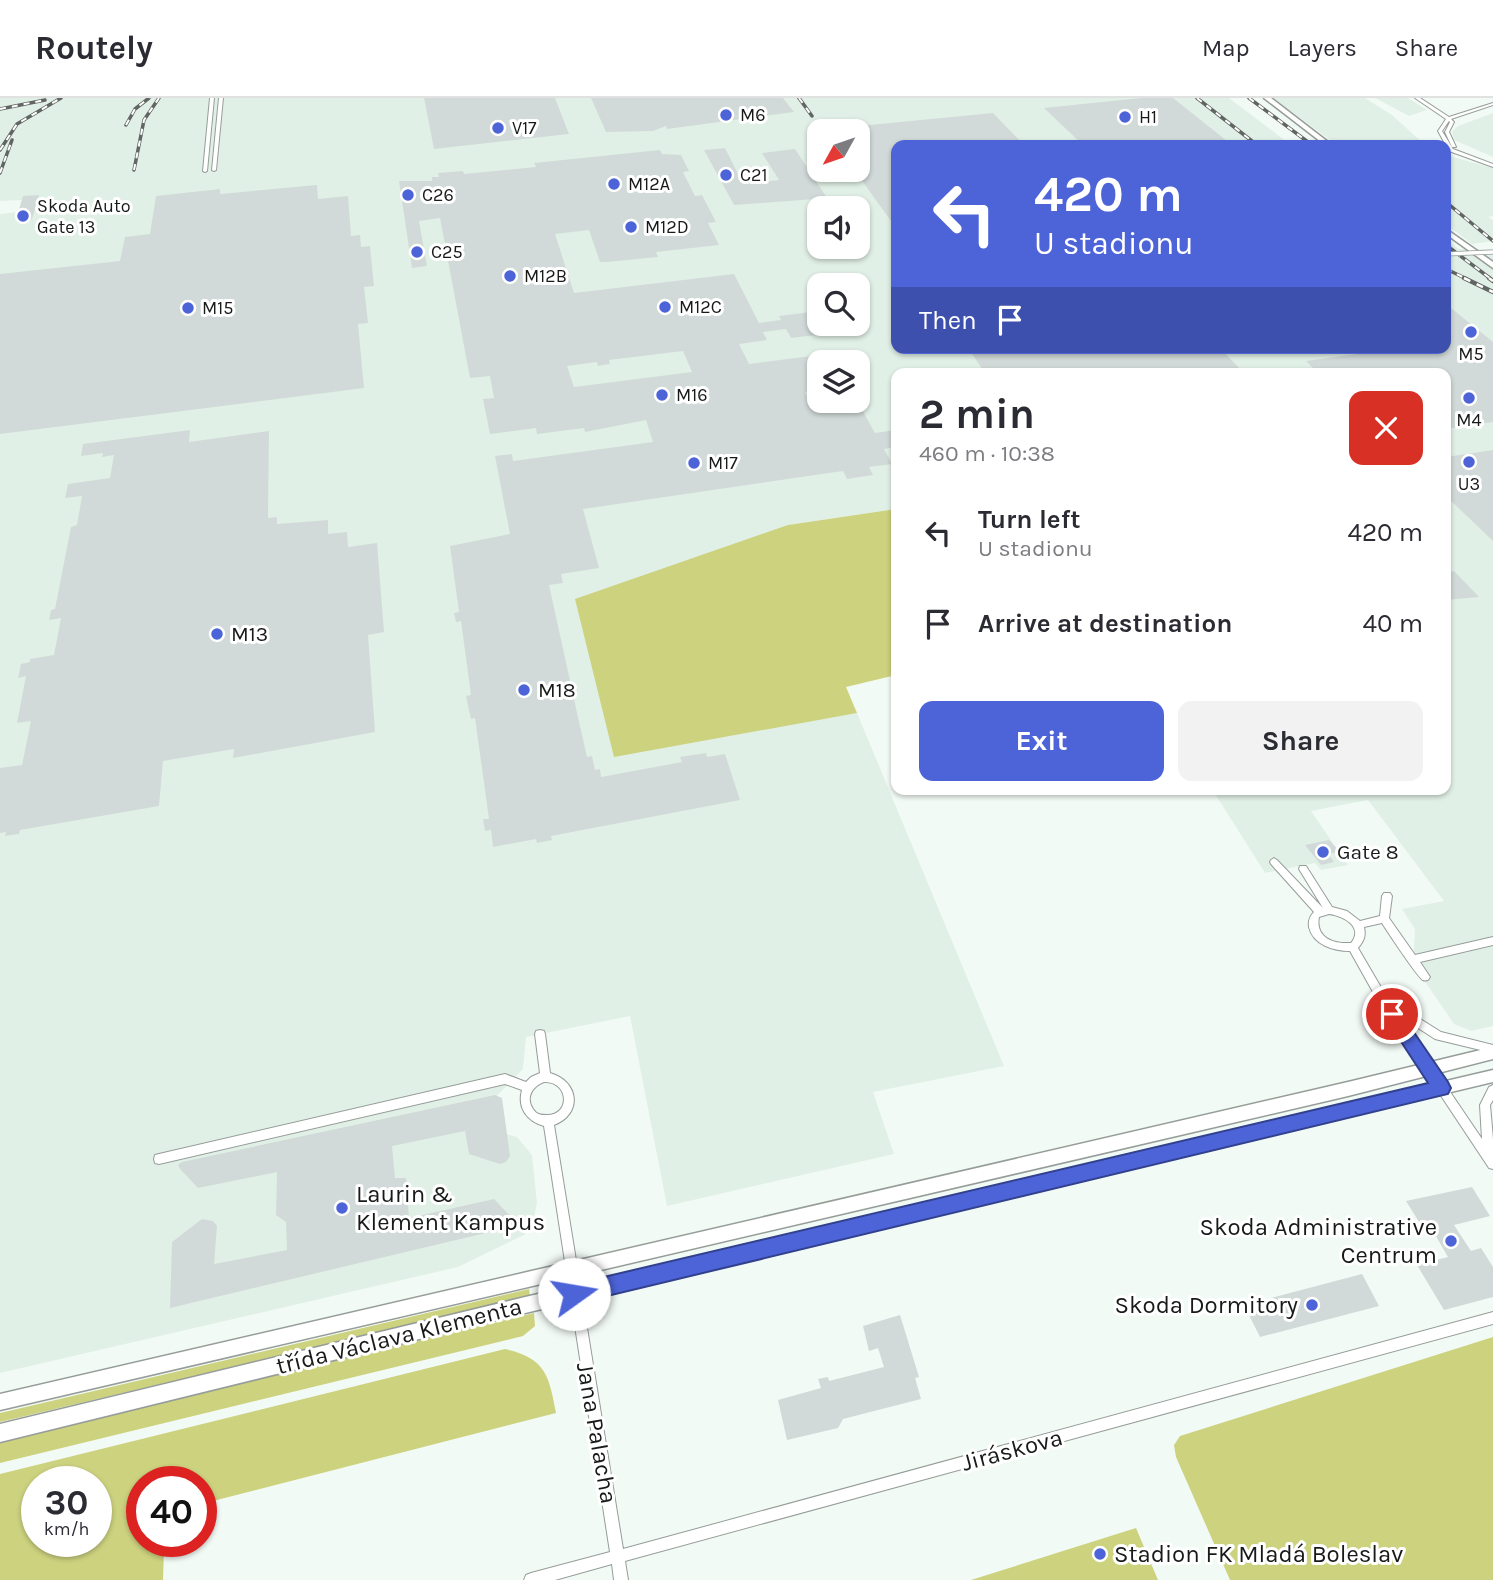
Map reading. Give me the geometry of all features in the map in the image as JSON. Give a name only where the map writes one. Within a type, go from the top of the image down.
[{"type":"street","points":[[205,171],[212,98]]},
{"type":"street","points":[[214,170],[222,105],[220,98]]},
{"type":"street","points":[[1268,98],[1323,140]]},
{"type":"street","points":[[1417,98],[1450,121]]},
{"type":"street","points":[[1445,140],[1440,131],[1450,121],[1493,105]]},
{"type":"street","points":[[1451,150],[1493,164]]},
{"type":"street","points":[[1451,235],[1493,266]]},
{"type":"street","points":[[1451,254],[1493,251]]},
{"type":"street","points":[[1274,862],[1324,911],[1349,916],[1359,925],[1360,941],[1353,947],[1337,947],[1321,939],[1313,926],[1315,915],[1324,911]]},
{"type":"street","points":[[1303,869],[1319,894],[1324,911]]},
{"type":"street","points":[[1387,896],[1384,919],[1425,977]]},
{"type":"street","points":[[1359,925],[1384,919]]},
{"type":"street","points":[[1412,960],[1493,941]]},
{"type":"street","points":[[1353,947],[1381,998],[1492,1162]]},
{"type":"street","points":[[1381,998],[1416,1024],[1439,1036],[1493,1051]]},
{"type":"street","points":[[540,1034],[546,1078]]},
{"type":"street","name":"třída Václava Klementa","points":[[0,1402],[1429,1069],[1493,1051]]},
{"type":"street","name":"třída Václava Klementa","points":[[0,1433],[1493,1076]]},
{"type":"street","points":[[546,1078],[560,1080],[570,1094],[567,1108],[548,1120],[529,1114],[524,1102],[528,1088],[546,1078]]},
{"type":"street","points":[[159,1159],[505,1079],[528,1088]]},
{"type":"street","points":[[1492,1162],[1485,1105],[1493,1090]]},
{"type":"street","name":"Jana Palacha","points":[[548,1120],[621,1580]]},
{"type":"street","name":"Jiráskova","points":[[531,1580],[1493,1318]]},
{"type":"shaded area","points":[[0,98],[1229,98],[1284,140],[891,140],[891,354],[1451,354],[1451,243],[1459,249],[1493,249],[1493,1026],[1471,1031],[1454,1024],[1413,964],[1415,929],[1402,909],[1444,901],[1368,800],[1311,811],[1348,865],[1321,870],[1315,863],[1265,873],[1216,795],[1451,795],[1451,368],[891,368],[891,510],[788,525],[756,730],[857,713],[1004,1066],[873,1092],[894,1154],[667,1206],[630,1016],[526,1037],[523,1069],[491,1102],[496,1131],[517,1137],[532,1155],[537,1203],[533,1222],[524,1235],[458,1267],[0,1373],[0,214],[18,212],[22,200],[0,201]]},
{"type":"shaded area","points":[[1273,98],[1365,98],[1392,115],[1420,140],[1330,140]]},
{"type":"shaded area","points":[[1375,98],[1408,98],[1427,110],[1409,116]]},
{"type":"shaded area","points":[[1493,113],[1493,157],[1454,140],[1452,132],[1458,126]]},
{"type":"shaded area","points":[[1451,156],[1493,168],[1493,216],[1488,217],[1493,220],[1493,241],[1472,244],[1451,228]]},
{"type":"green space","points":[[891,510],[891,676],[846,687],[857,713],[614,757],[575,599],[788,525]]},
{"type":"green space","points":[[529,1289],[530,1297],[0,1422],[0,1413]]},
{"type":"green space","points":[[534,1313],[535,1326],[523,1336],[0,1463],[0,1441]]},
{"type":"green space","points":[[1493,1337],[1493,1580],[1230,1580],[1176,1457],[1174,1445],[1180,1436]]},
{"type":"green space","points":[[505,1349],[537,1363],[548,1379],[556,1413],[217,1500],[217,1466],[126,1466],[126,1557],[164,1557],[163,1580],[0,1580],[0,1474],[21,1469],[21,1557],[112,1557],[112,1466],[32,1466]]},
{"type":"green space","name":"Stadion FK Mladá Boleslav","points":[[1136,1528],[1158,1580],[971,1580]]},
{"type":"building","name":"V17","points":[[424,98],[555,98],[569,134],[434,149]]},
{"type":"building","name":"M6","points":[[591,98],[783,98],[794,112],[667,129],[666,126],[653,131],[606,132]]},
{"type":"building","name":"H1","points":[[1141,98],[1173,98],[1226,140],[1078,140],[1044,108]]},
{"type":"building","points":[[993,113],[1019,140],[891,140],[891,221],[863,182],[870,182],[870,125]]},
{"type":"building","points":[[725,148],[743,184],[779,180],[762,153],[795,149],[807,167],[807,182],[817,182],[826,196],[734,205],[704,150]]},
{"type":"building","points":[[660,150],[662,154],[681,155],[689,171],[683,172],[695,196],[702,195],[716,222],[708,223],[719,245],[656,252],[658,257],[600,262],[589,230],[555,234],[574,293],[734,274],[759,323],[781,320],[779,316],[807,312],[808,336],[791,338],[786,329],[763,332],[767,340],[739,344],[749,364],[807,357],[807,413],[864,413],[875,433],[891,431],[891,448],[884,449],[891,464],[869,467],[873,475],[847,479],[843,471],[583,509],[599,568],[561,574],[563,583],[549,585],[571,685],[576,684],[578,694],[573,695],[587,757],[592,756],[595,770],[600,769],[601,777],[682,762],[680,757],[706,753],[707,757],[725,754],[740,800],[551,836],[552,840],[537,843],[536,839],[493,847],[491,830],[485,831],[483,819],[489,819],[475,718],[471,719],[466,696],[471,695],[461,621],[456,622],[454,613],[459,612],[450,546],[510,534],[495,456],[512,454],[513,461],[653,442],[646,420],[585,432],[584,428],[537,434],[536,428],[490,434],[483,399],[494,398],[490,376],[470,378],[440,218],[419,221],[427,266],[412,268],[399,181],[432,181],[432,177],[439,177],[438,173],[463,171],[464,174],[536,167],[534,163]],"holes":[[[683,351],[692,372],[574,387],[567,366],[597,362],[598,366],[610,364],[609,360]]]},
{"type":"building","name":"M15","points":[[317,185],[318,199],[348,196],[351,236],[360,235],[361,247],[370,246],[374,286],[364,287],[368,323],[358,324],[364,388],[0,434],[0,274],[120,261],[125,237],[150,234],[156,196],[220,189],[220,194]]},
{"type":"building","points":[[39,195],[32,219],[16,220],[23,196]]},
{"type":"building","name":"M4","points":[[1451,308],[1493,342],[1493,422],[1451,428],[1451,368],[1313,368],[1306,361],[1357,354],[1451,354]]},
{"type":"building","points":[[972,354],[1226,354],[1239,368],[982,368]]},
{"type":"building","name":"M13","points":[[190,430],[189,442],[269,431],[268,518],[277,517],[277,524],[328,520],[328,534],[347,532],[348,547],[377,543],[384,632],[368,635],[375,732],[233,758],[234,749],[163,761],[159,806],[20,830],[19,834],[5,836],[6,832],[0,833],[0,768],[22,765],[31,721],[17,723],[26,676],[18,678],[21,664],[30,662],[30,659],[54,655],[61,618],[49,620],[51,610],[55,609],[71,527],[77,525],[82,496],[65,498],[68,484],[110,478],[114,455],[102,457],[103,453],[81,456],[83,444]]},
{"type":"building","points":[[1493,450],[1493,541],[1451,501],[1451,456]]},
{"type":"building","points":[[1454,571],[1479,597],[1451,600],[1451,572]]},
{"type":"building","name":"Gate 8","points":[[1329,840],[1340,852],[1328,854],[1334,862],[1321,865],[1305,845]]},
{"type":"building","name":"Laurin & Klement Kampus","points":[[495,1095],[502,1098],[510,1156],[506,1162],[500,1164],[469,1154],[465,1131],[392,1146],[395,1178],[406,1178],[409,1218],[494,1199],[519,1225],[170,1308],[172,1242],[202,1219],[213,1221],[217,1226],[214,1264],[287,1250],[286,1222],[276,1215],[277,1172],[198,1188],[180,1169],[178,1165],[182,1162]]},
{"type":"building","name":"Skoda Administrative Centrum","points":[[1472,1187],[1490,1216],[1454,1225],[1471,1251],[1481,1248],[1493,1267],[1493,1297],[1444,1310],[1417,1265],[1448,1257],[1433,1231],[1426,1233],[1406,1201]]},
{"type":"building","name":"Skoda Dormitory","points":[[1362,1274],[1379,1306],[1260,1337],[1244,1305]]},
{"type":"building","points":[[900,1315],[919,1377],[915,1378],[921,1399],[843,1419],[838,1428],[787,1440],[778,1400],[821,1388],[818,1379],[828,1377],[829,1381],[884,1367],[878,1348],[869,1351],[863,1326]]},
{"type":"railway","points":[[0,150],[17,124],[61,98]]},
{"type":"railway","points":[[126,125],[135,109],[149,98]]},
{"type":"railway","points":[[134,170],[144,120],[159,98]]},
{"type":"railway","points":[[799,98],[812,116]]},
{"type":"railway","points":[[1197,98],[1251,140]]},
{"type":"railway","points":[[1249,98],[1305,140]]},
{"type":"railway","points":[[0,109],[45,100]]},
{"type":"railway","points":[[0,173],[12,140]]},
{"type":"railway","points":[[1451,206],[1493,241]]},
{"type":"railway","points":[[1451,249],[1491,279]]},
{"type":"railway","points":[[1451,271],[1467,279]]},
{"type":"railway","points":[[1464,278],[1493,292]]},
{"type":"railway","points":[[1489,278],[1493,281]]},
{"type":"place","name":"M6","points":[[726,115]]},
{"type":"place","name":"H1","points":[[1125,117]]},
{"type":"place","name":"V17","points":[[498,128]]},
{"type":"place","name":"C21","points":[[726,175]]},
{"type":"place","name":"M12A","points":[[614,184]]},
{"type":"place","name":"C26","points":[[408,195]]},
{"type":"place","name":"Skoda Auto Gate 13","points":[[23,216]]},
{"type":"place","name":"M12D","points":[[631,227]]},
{"type":"place","name":"C25","points":[[417,252]]},
{"type":"place","name":"M12B","points":[[510,276]]},
{"type":"place","name":"M12C","points":[[665,307]]},
{"type":"place","name":"M15","points":[[188,308]]},
{"type":"place","name":"M5","points":[[1471,332]]},
{"type":"place","name":"M16","points":[[662,395]]},
{"type":"place","name":"M4","points":[[1469,398]]},
{"type":"place","name":"U3","points":[[1469,462]]},
{"type":"place","name":"M17","points":[[694,463]]},
{"type":"place","name":"M13","points":[[217,634]]},
{"type":"place","name":"M18","points":[[524,690]]},
{"type":"place","name":"Gate 8","points":[[1323,852]]},
{"type":"place","name":"Laurin & Klement Kampus","points":[[342,1208]]},
{"type":"place","name":"Skoda Administrative Centrum","points":[[1451,1241]]},
{"type":"place","name":"Skoda Dormitory","points":[[1312,1305]]},
{"type":"place","name":"Stadion FK Mladá Boleslav","points":[[1100,1554]]},
{"type":"route","points":[[574,1294],[1442,1088],[1392,1014]]}]
